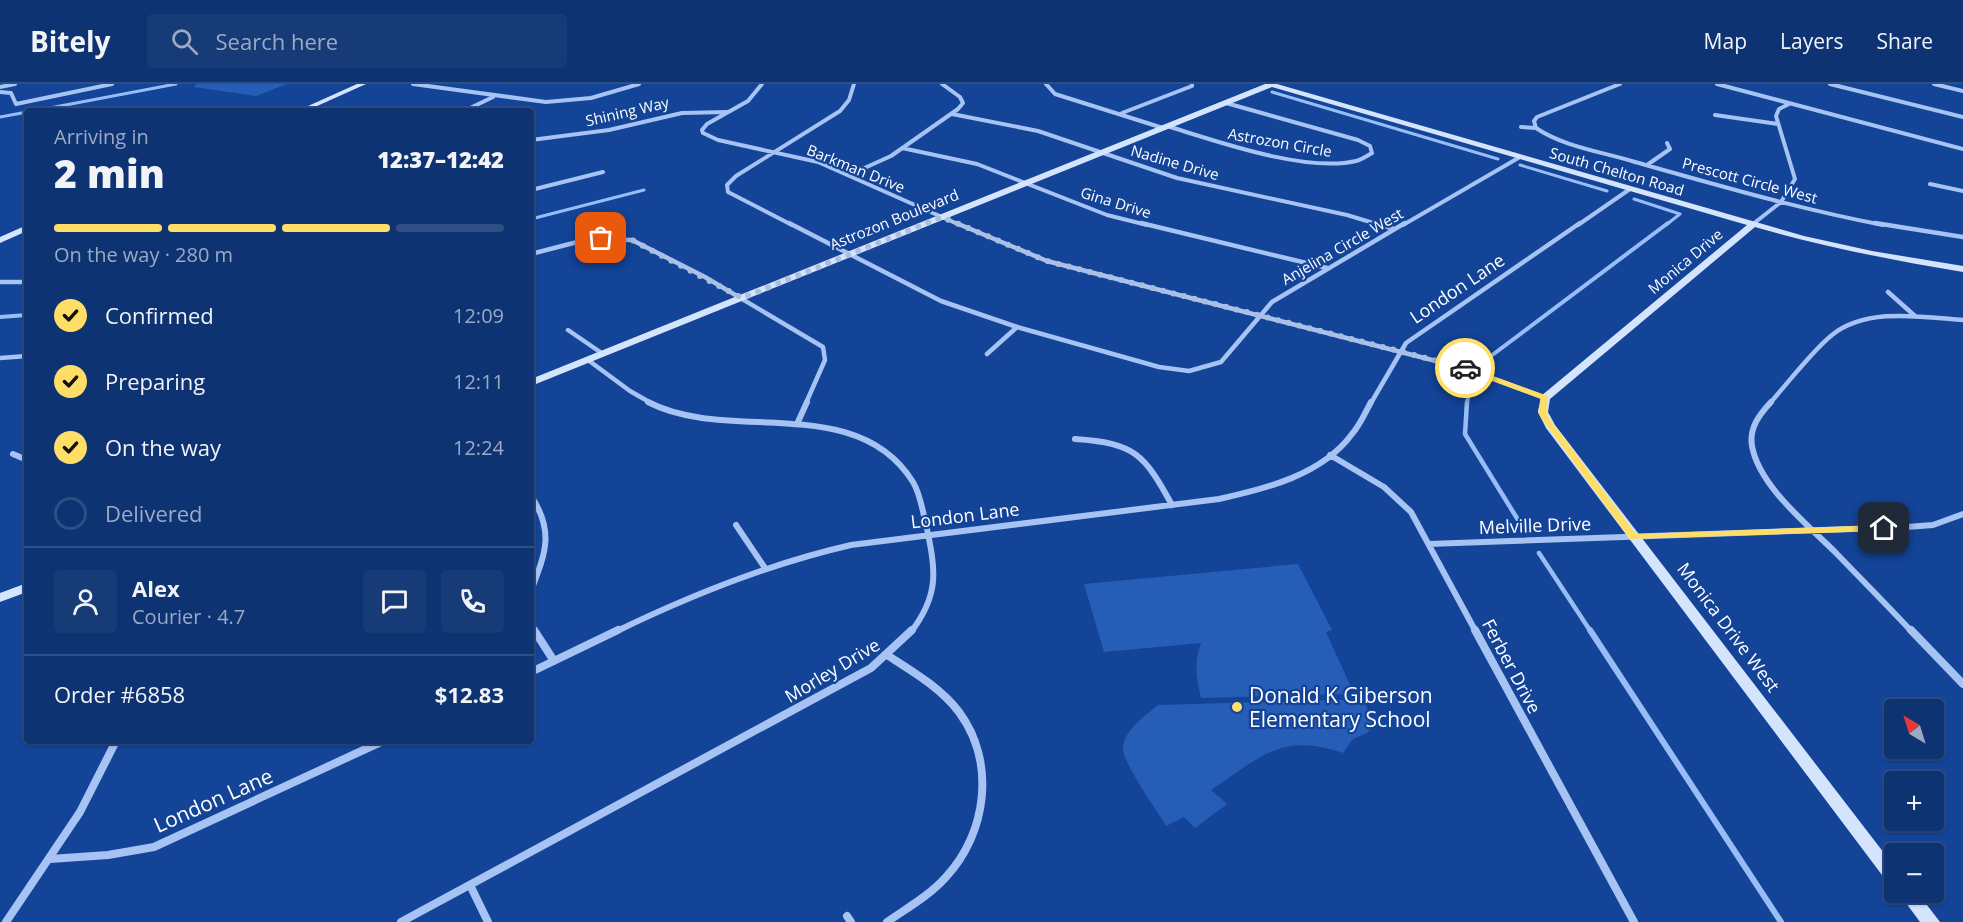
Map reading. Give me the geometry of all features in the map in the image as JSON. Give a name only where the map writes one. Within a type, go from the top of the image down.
[{"type":"main road","points":[[307,108],[363,84]]},
{"type":"main road","name":"Astrozon Boulevard","points":[[534,382],[1270,84]]},
{"type":"main road","name":"South Chelton Road","points":[[1270,84],[1753,224],[1862,252],[1963,269]]},
{"type":"main road","name":"Monica Drive","points":[[1545,398],[1753,224]]},
{"type":"main road","points":[[0,240],[24,229]]},
{"type":"main road","name":"Monica Drive West","points":[[1545,398],[1543,412],[1545,418],[1884,865]]},
{"type":"main road","points":[[0,598],[24,588]]},
{"type":"main road","points":[[1915,903],[1931,922]]},
{"type":"street","points":[[0,87],[15,84]]},
{"type":"street","points":[[0,92],[11,93],[16,104],[112,84]]},
{"type":"street","points":[[413,84],[536,101],[569,101],[604,95],[639,84]]},
{"type":"street","points":[[728,112],[748,101],[762,84]]},
{"type":"street","points":[[775,153],[840,111],[849,100],[854,84]]},
{"type":"street","points":[[849,175],[879,163],[961,106],[962,100],[942,84]]},
{"type":"street","points":[[1046,84],[1055,94],[1165,127]]},
{"type":"street","points":[[1121,114],[1198,84]]},
{"type":"street","points":[[1521,127],[1536,128],[1534,121],[1537,117],[1620,84]]},
{"type":"street","points":[[1717,84],[1963,149]]},
{"type":"street","points":[[1830,84],[1963,117]]},
{"type":"street","points":[[1934,84],[1963,91]]},
{"type":"street","points":[[470,108],[494,96]]},
{"type":"street","name":"Astrozon Circle","points":[[1165,127],[1221,144],[1321,164],[1341,165],[1359,162],[1372,153],[1370,146],[1358,140],[1226,102]]},
{"type":"street","points":[[1715,114],[1779,124],[1777,112],[1790,103]]},
{"type":"street","name":"Shining Way","points":[[534,140],[608,130],[685,111],[708,109],[728,112]]},
{"type":"street","name":"Barkman Drive","points":[[728,112],[704,127],[702,130],[706,136],[811,160],[1047,261],[1487,375],[1545,398]]},
{"type":"street","name":"Nadine Drive","points":[[952,114],[1038,131],[1177,178],[1347,215],[1394,229]]},
{"type":"street","name":"Monica Drive","points":[[1753,224],[1781,202],[1795,179],[1779,124]]},
{"type":"street","name":"Prescott Circle West","points":[[1536,128],[1559,140],[1781,202],[1886,226],[1963,237]]},
{"type":"street","points":[[1647,165],[1670,149],[1666,143]]},
{"type":"street","name":"Gina Drive","points":[[902,148],[977,164],[1107,215],[1327,268]]},
{"type":"street","name":"Anjelina Circle West","points":[[775,153],[730,180],[726,189],[728,192],[927,295],[1017,327],[1159,367],[1189,371],[1221,362],[1279,297],[1520,157]]},
{"type":"street","points":[[534,189],[603,172]]},
{"type":"street","points":[[1930,184],[1963,191]]},
{"type":"street","name":"London Lane","points":[[534,671],[713,588],[765,568],[851,545],[1219,499],[1272,486],[1307,471],[1342,446],[1361,423],[1399,352],[1413,337],[1630,189]]},
{"type":"street","points":[[534,253],[578,241],[601,238],[632,240],[742,298],[823,347],[825,360],[797,424]]},
{"type":"street","points":[[0,282],[24,282]]},
{"type":"street","points":[[1888,292],[1915,317]]},
{"type":"street","points":[[1963,320],[1915,317],[1867,320],[1841,328],[1832,335],[1753,423],[1751,434],[1752,448],[1764,476],[1963,684]]},
{"type":"street","points":[[987,354],[1017,327]]},
{"type":"street","points":[[568,330],[603,354]]},
{"type":"street","points":[[0,358],[24,356]]},
{"type":"street","name":"Morley Drive","points":[[401,922],[853,678],[887,656],[906,640],[920,622],[928,604],[935,575],[934,558],[914,482],[898,462],[873,445],[843,432],[797,424],[697,416],[663,409],[637,397],[588,360]]},
{"type":"street","points":[[1075,439],[1105,440],[1141,455],[1152,467],[1172,505]]},
{"type":"street","points":[[14,454],[24,459]]},
{"type":"street","name":"Ferber Drive","points":[[1330,455],[1365,473],[1402,501],[1412,512],[1634,922]]},
{"type":"street","points":[[534,500],[545,517],[547,529],[543,558],[534,583]]},
{"type":"street","name":"Melville Drive","points":[[1429,544],[1907,527],[1933,525],[1963,514]]},
{"type":"street","points":[[736,525],[765,568]]},
{"type":"street","points":[[534,631],[554,661]]},
{"type":"street","points":[[887,656],[943,694],[959,712],[971,729],[980,753],[985,783],[980,812],[969,842],[952,870],[929,893],[887,922]]},
{"type":"street","points":[[6,922],[89,798],[105,770],[115,744]]},
{"type":"street","name":"London Lane","points":[[50,859],[108,855],[154,847],[377,744]]},
{"type":"street","points":[[470,885],[488,922]]},
{"type":"shaded area","points":[[196,84],[287,84],[256,96],[194,87]]},
{"type":"shaded area","points":[[1298,564],[1332,630],[1326,632],[1351,687],[1345,694],[1201,698],[1196,670],[1201,643],[1104,652],[1084,584]]},
{"type":"shaded area","points":[[1363,699],[1374,725],[1367,733],[1353,739],[1343,753],[1304,745],[1272,751],[1258,758],[1211,790],[1227,804],[1195,828],[1184,817],[1166,826],[1124,755],[1124,741],[1131,729],[1158,705]]},
{"type":"waterway","points":[[50,108],[176,84]]},
{"type":"waterway","points":[[1272,92],[1498,159]]},
{"type":"waterway","points":[[0,117],[24,113]]},
{"type":"waterway","points":[[1520,165],[1607,191]]},
{"type":"waterway","points":[[534,218],[644,190]]},
{"type":"waterway","points":[[1634,199],[1680,214],[1666,225]]},
{"type":"waterway","points":[[1479,365],[1668,223]]},
{"type":"waterway","points":[[0,317],[24,315]]},
{"type":"waterway","points":[[1467,403],[1472,377]]},
{"type":"waterway","points":[[1467,402],[1465,434],[1523,528]]},
{"type":"waterway","points":[[1539,553],[1591,632]]},
{"type":"waterway","points":[[1590,630],[1781,922]]},
{"type":"way so far","points":[[601,238],[632,240],[742,298],[942,217],[1047,261],[1465,368]]},
{"type":"place","name":"Donald K Giberson Elementary School","points":[[1237,707]]},
{"type":"route","points":[[1465,368],[1545,398],[1543,406],[1545,418],[1634,537],[1884,528]]}]
